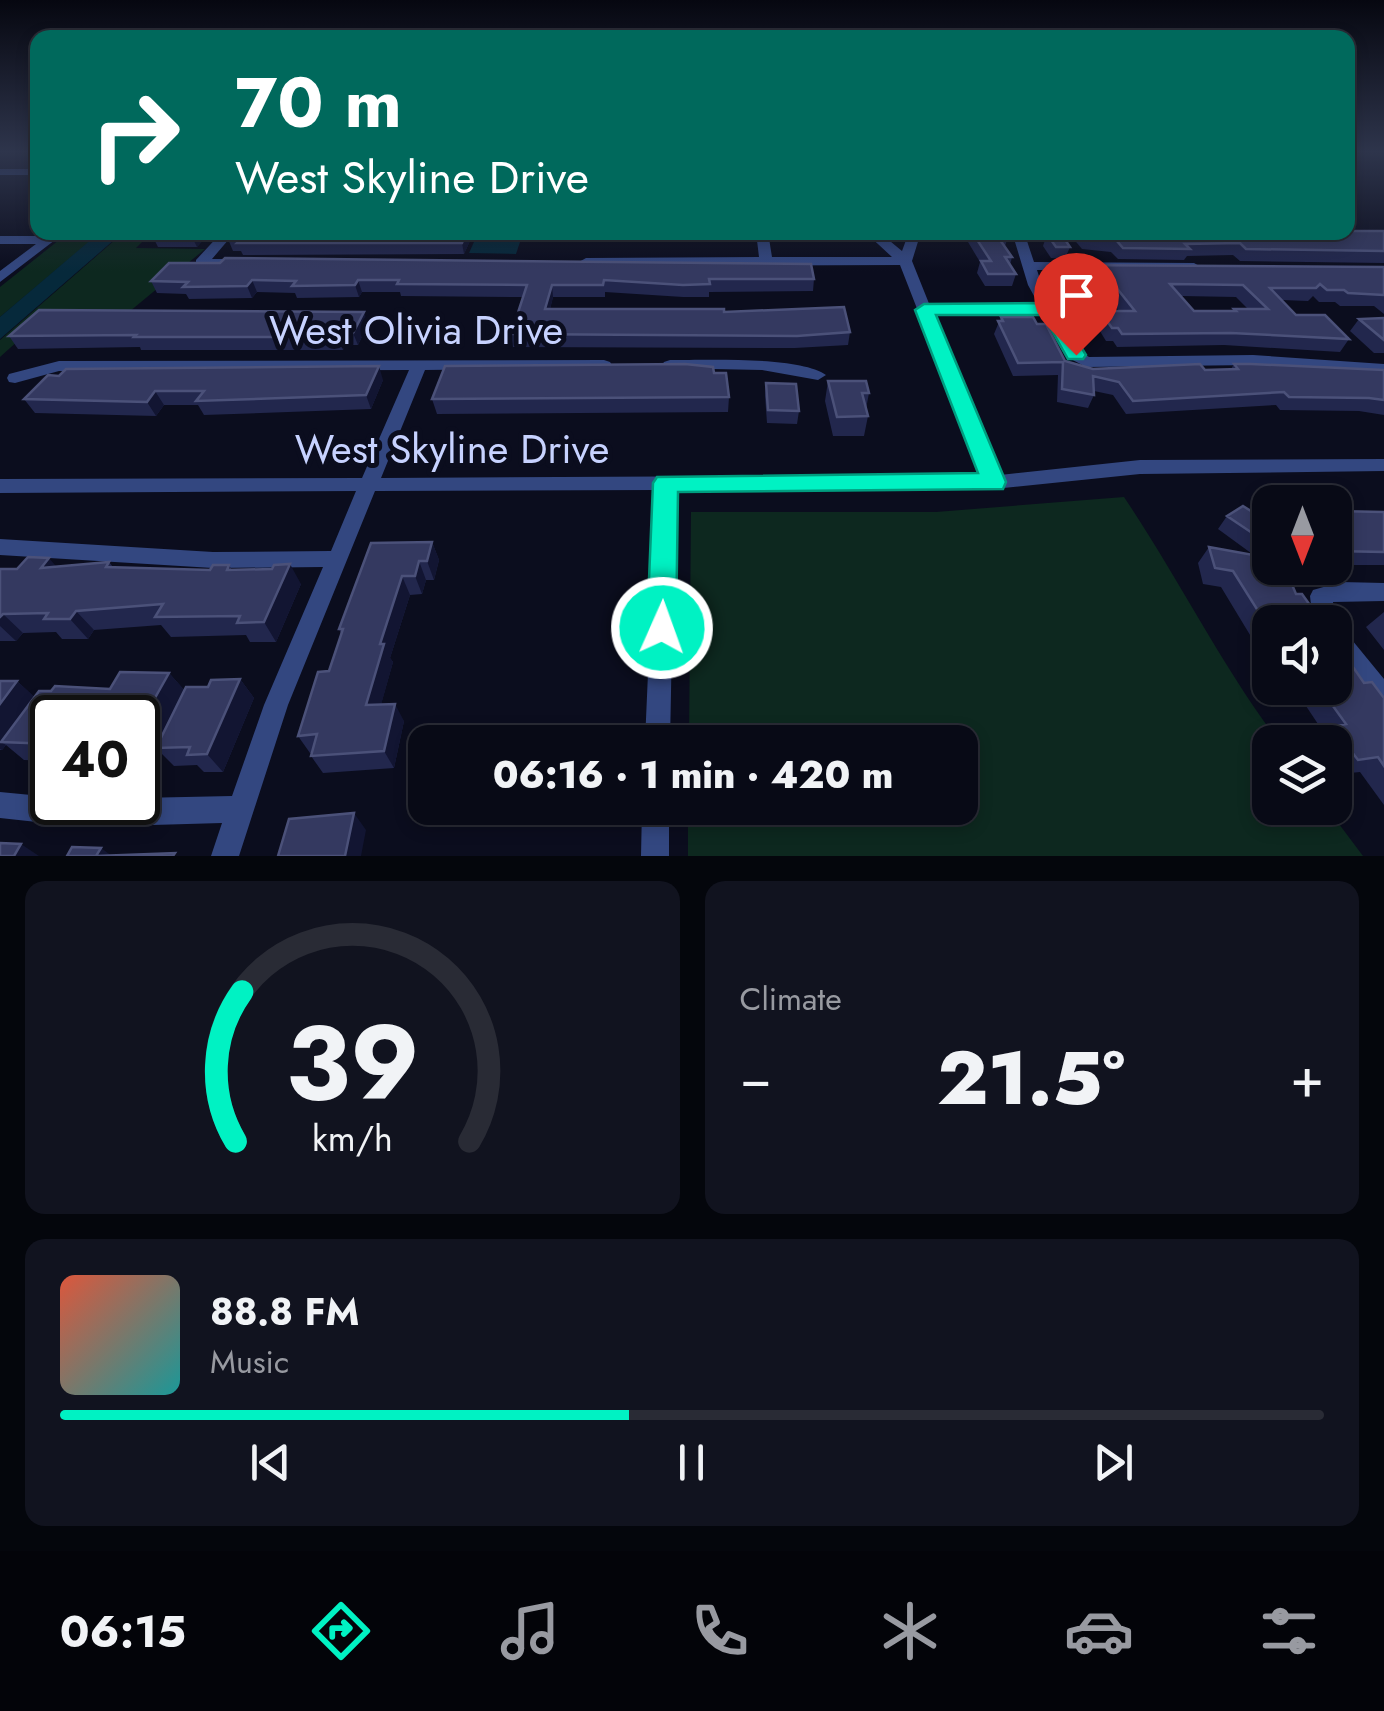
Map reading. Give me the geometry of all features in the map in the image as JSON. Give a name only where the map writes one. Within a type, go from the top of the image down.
[{"type":"street","points":[[0,240],[49,240],[0,278]]},
{"type":"street","points":[[222,240],[200,263],[259,263]]},
{"type":"street","points":[[763,240],[766,262]]},
{"type":"street","points":[[880,240],[905,262],[994,482]]},
{"type":"street","points":[[905,262],[912,240]]},
{"type":"street","points":[[1021,240],[1049,309],[1076,355],[1086,362],[1253,360],[1384,368]]},
{"type":"street","points":[[571,262],[905,262]]},
{"type":"street","points":[[1029,266],[1210,267]]},
{"type":"street","points":[[924,310],[1049,309]]},
{"type":"street","points":[[225,856],[276,705],[419,365]]},
{"type":"street","name":"West Olivia Drive","points":[[16,378],[59,366],[628,365]]},
{"type":"street","points":[[648,365],[762,365],[818,374]]},
{"type":"street","name":"West Skyline Drive","points":[[0,486],[994,482],[1140,466],[1384,465]]},
{"type":"street","points":[[659,725],[666,483]]},
{"type":"street","points":[[0,547],[213,560],[337,559]]},
{"type":"street","points":[[1321,605],[1321,596],[1340,591],[1384,592]]},
{"type":"street","points":[[1352,657],[1384,697]]},
{"type":"street","points":[[0,805],[83,813],[239,809]]},
{"type":"street","points":[[655,856],[656,825]]},
{"type":"green space","points":[[59,240],[92,240],[0,317],[0,287]]},
{"type":"green space","points":[[115,240],[144,240],[136,248],[205,249],[129,312],[49,313],[0,357],[0,340]]},
{"type":"green space","points":[[1124,497],[1267,725],[1252,725],[1252,825],[1340,825],[1363,856],[688,856],[688,825],[978,825],[978,725],[689,725],[691,512],[936,512]]},
{"type":"water","points":[[91,240],[114,240],[0,339],[0,317]]},
{"type":"water","points":[[475,240],[521,240],[516,254],[469,253]]},
{"type":"building","points":[[1355,231],[1384,231],[1384,251],[1246,249],[1240,243],[1185,244],[1190,249],[1123,248],[1116,240],[1355,240]]},
{"type":"building","points":[[240,240],[463,240],[462,243],[237,243]]},
{"type":"building","points":[[977,240],[1000,240],[1012,257],[1005,257],[1016,274],[988,274],[981,261],[991,261]]},
{"type":"building","points":[[1051,240],[1065,240],[1070,247],[1056,247]]},
{"type":"building","points":[[225,258],[811,264],[814,279],[709,279],[710,284],[683,285],[604,280],[603,285],[552,285],[545,309],[724,312],[844,307],[850,332],[797,336],[511,334],[527,285],[358,280],[355,285],[292,286],[296,281],[252,280],[247,286],[183,287],[188,282],[151,281],[169,263],[220,263]]},
{"type":"building","points":[[1064,265],[1384,267],[1384,295],[1327,290],[1320,284],[1316,288],[1270,288],[1296,315],[1325,315],[1349,339],[1231,333],[1122,334],[1118,328],[1112,328],[1100,311],[1135,311],[1115,286],[1079,285]],"holes":[[[1170,284],[1243,285],[1268,309],[1194,311]]]},
{"type":"building","points":[[39,310],[364,312],[353,333],[340,333],[338,337],[9,336]]},
{"type":"building","points":[[1001,317],[1033,317],[1037,324],[1046,324],[1065,361],[1093,369],[1200,364],[1205,370],[1238,369],[1234,364],[1251,364],[1384,370],[1384,400],[1289,397],[1284,392],[1133,401],[1119,382],[1093,376],[1094,395],[1062,389],[1063,362],[1018,363],[998,321],[1003,321]]},
{"type":"building","points":[[1384,318],[1384,340],[1359,319]]},
{"type":"building","points":[[379,366],[366,395],[196,401],[204,391],[155,391],[147,402],[24,399],[48,375],[59,376],[66,369]]},
{"type":"building","points":[[445,366],[713,367],[714,373],[726,373],[729,397],[432,399]]},
{"type":"building","points":[[828,381],[866,381],[869,393],[862,393],[868,416],[837,417]]},
{"type":"building","points":[[766,383],[796,384],[799,411],[768,410]]},
{"type":"building","points":[[1243,506],[1252,512],[1252,533],[1227,516]]},
{"type":"building","points":[[1352,511],[1384,512],[1384,552],[1352,551]]},
{"type":"building","points":[[432,542],[427,561],[419,561],[415,576],[402,576],[380,644],[384,644],[366,705],[395,704],[384,751],[311,756],[317,734],[298,736],[318,672],[329,671],[343,629],[339,629],[371,543]]},
{"type":"building","points":[[1209,547],[1252,555],[1252,585],[1292,585],[1296,594],[1302,594],[1310,605],[1254,605],[1233,571],[1215,568]]},
{"type":"building","points":[[28,557],[49,558],[41,568],[109,562],[106,567],[210,570],[213,565],[229,565],[227,570],[272,569],[274,565],[290,564],[264,622],[237,623],[240,616],[155,617],[163,604],[76,611],[70,619],[44,619],[48,613],[0,617],[0,569],[17,569]]},
{"type":"building","points":[[1352,666],[1364,683],[1372,682],[1384,698],[1384,766],[1378,757],[1358,760],[1352,752],[1352,725],[1339,725],[1346,724],[1332,705],[1352,705]]},
{"type":"building","points":[[120,672],[169,673],[157,695],[36,695],[55,686],[110,689]]},
{"type":"building","points":[[240,679],[207,754],[187,755],[190,747],[160,748],[160,740],[186,687],[208,687],[211,680]]},
{"type":"building","points":[[0,681],[17,681],[0,704]]},
{"type":"building","points":[[30,703],[30,743],[1,742]]},
{"type":"building","points":[[354,813],[345,856],[278,856],[289,819]]},
{"type":"building","points":[[0,843],[21,844],[14,856],[0,856]]},
{"type":"building","points":[[72,847],[101,848],[96,856],[67,856]]},
{"type":"building","points":[[175,853],[173,856],[96,856]]},
{"type":"route","points":[[662,628],[666,483],[994,482],[924,310],[1049,309],[1076,355]]}]
